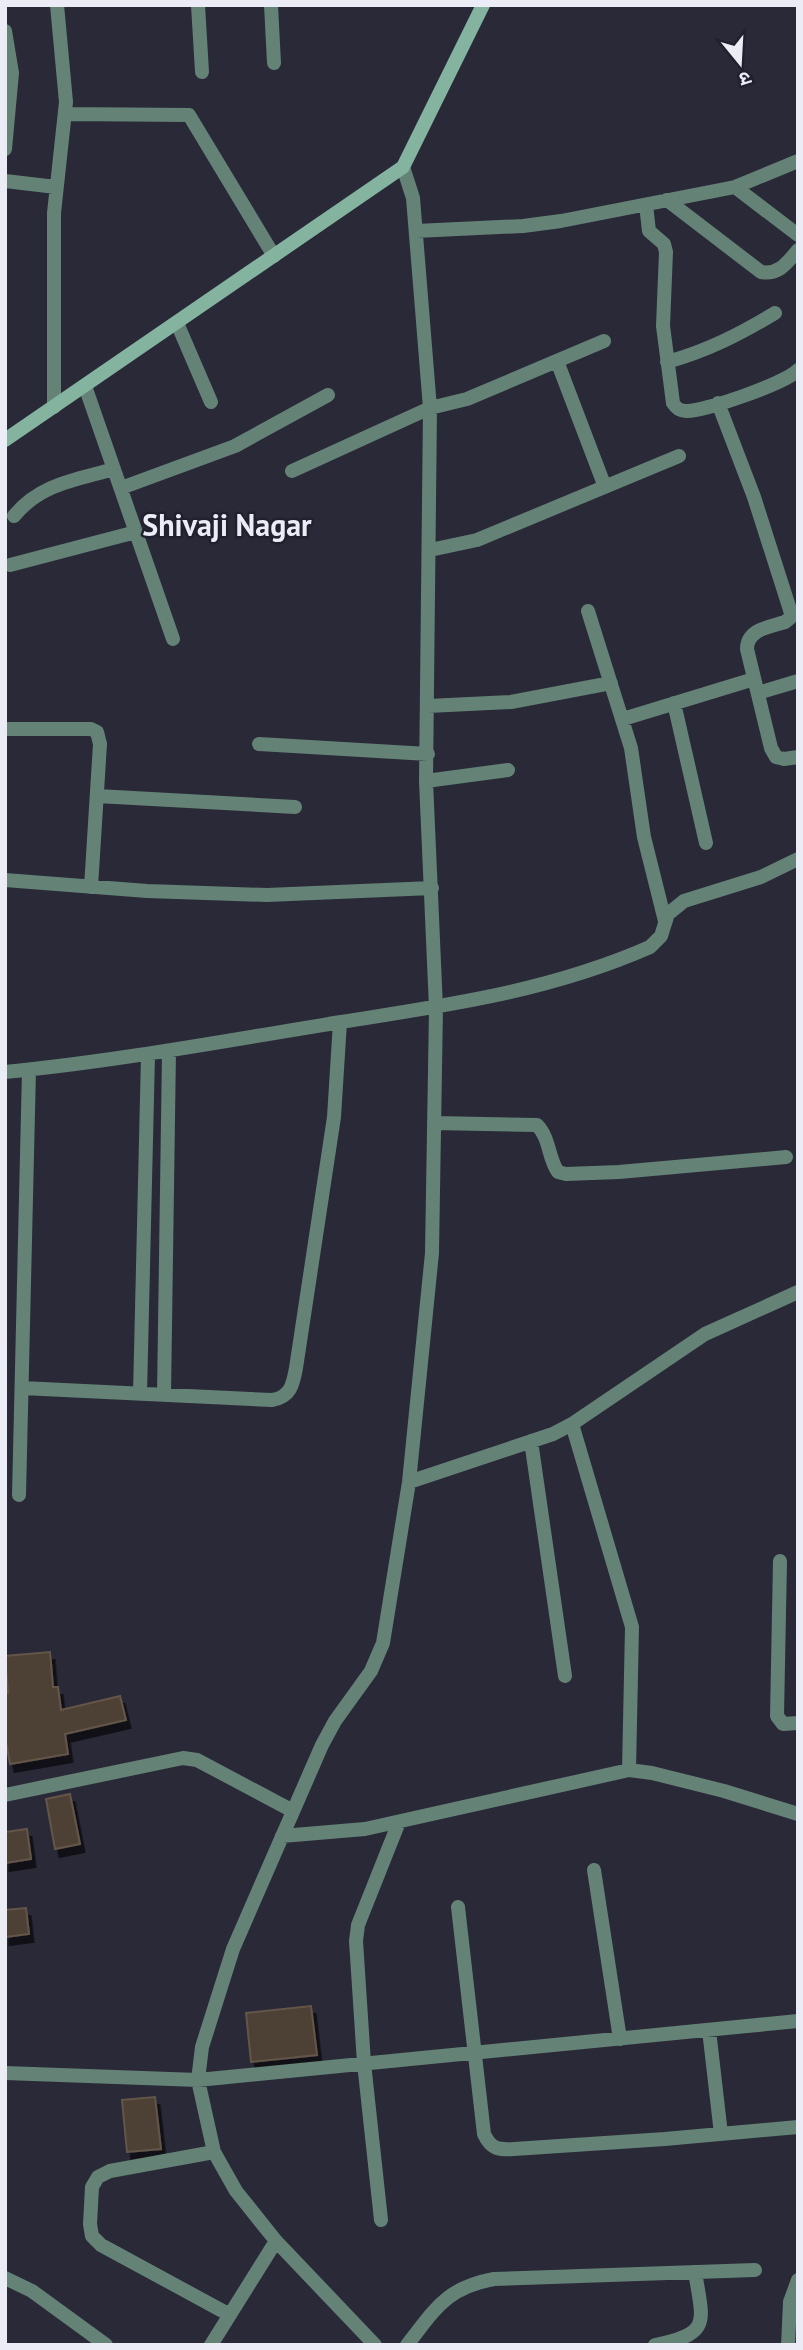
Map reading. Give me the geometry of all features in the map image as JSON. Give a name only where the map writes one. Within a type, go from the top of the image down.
[{"type":"street","points":[[54,407],[54,213],[65,114],[65,82],[57,5]]},
{"type":"street","points":[[198,5],[202,72]]},
{"type":"street","points":[[271,5],[274,62]]},
{"type":"street","points":[[5,440],[403,167],[482,5]]},
{"type":"street","points":[[5,31],[12,73],[5,149]]},
{"type":"street","points":[[65,114],[190,115],[274,256]]},
{"type":"street","points":[[416,231],[561,222],[735,187],[798,161]]},
{"type":"street","points":[[375,2345],[276,2241],[236,2191],[214,2152],[198,2080],[202,2048],[233,1949],[322,1745],[335,1721],[371,1671],[383,1643],[409,1482],[432,1253],[436,1008],[426,781],[430,408],[414,198],[403,167]]},
{"type":"street","points":[[5,181],[57,187]]},
{"type":"street","points":[[735,187],[798,235]]},
{"type":"street","points":[[667,200],[761,272],[768,273],[784,267],[798,250]]},
{"type":"street","points":[[646,205],[649,231],[664,244],[666,252],[663,326],[673,403],[677,409],[692,411],[796,377]]},
{"type":"street","points":[[667,362],[729,340],[775,313]]},
{"type":"street","points":[[177,323],[211,402]]},
{"type":"street","points":[[292,471],[430,408],[467,399],[604,341]]},
{"type":"street","points":[[557,361],[605,487]]},
{"type":"street","points":[[85,386],[173,639]]},
{"type":"street","points":[[121,488],[235,446],[328,395]]},
{"type":"street","points":[[718,403],[754,497],[791,613],[785,622],[756,632],[747,642],[756,686],[771,748],[776,757],[798,757]]},
{"type":"street","points":[[430,550],[477,540],[679,456]]},
{"type":"street","points":[[14,516],[25,502],[45,490],[114,469]]},
{"type":"street","points":[[10,565],[136,532]]},
{"type":"street","points":[[588,611],[623,719],[634,765],[645,836],[665,921]]},
{"type":"street","points":[[623,719],[674,703],[756,686],[798,681]]},
{"type":"street","points":[[428,706],[490,705],[531,700],[611,683]]},
{"type":"street","points":[[674,703],[706,843]]},
{"type":"street","points":[[5,729],[91,729],[97,732],[100,744],[91,887]]},
{"type":"street","points":[[259,744],[428,754]]},
{"type":"street","points":[[426,781],[508,769]]},
{"type":"street","points":[[97,796],[295,807]]},
{"type":"street","points":[[5,1072],[148,1055],[436,1008],[516,992],[636,953],[656,942],[661,936],[668,914],[684,901],[761,877],[798,859]]},
{"type":"street","points":[[5,880],[147,891],[267,895],[432,888]]},
{"type":"street","points":[[22,1388],[272,1399],[288,1394],[293,1384],[334,1117],[340,1023]]},
{"type":"street","points":[[164,1395],[169,1051]]},
{"type":"street","points":[[140,1394],[148,1055]]},
{"type":"street","points":[[19,1495],[29,1070]]},
{"type":"street","points":[[434,1123],[537,1125],[545,1138],[553,1166],[558,1172],[566,1174],[786,1157]]},
{"type":"street","points":[[143,1258],[166,1258]]},
{"type":"street","points":[[409,1482],[553,1434],[705,1334],[798,1292]]},
{"type":"street","points":[[572,1424],[632,1627],[629,1770]]},
{"type":"street","points":[[531,1441],[565,1676]]},
{"type":"street","points":[[780,1562],[777,1716],[783,1724],[798,1723]]},
{"type":"street","points":[[5,1796],[183,1758],[197,1760],[293,1811]]},
{"type":"street","points":[[282,1836],[365,1829],[629,1770],[724,1791],[798,1814]]},
{"type":"street","points":[[382,2220],[356,1965],[358,1925],[400,1822]]},
{"type":"street","points":[[594,1870],[620,2039]]},
{"type":"street","points":[[458,1907],[484,2134],[489,2145],[499,2150],[798,2127]]},
{"type":"street","points":[[5,2073],[198,2080],[798,2021]]},
{"type":"street","points":[[709,2030],[721,2134]]},
{"type":"street","points":[[214,2152],[110,2171],[98,2177],[92,2188],[90,2224],[92,2236],[101,2245],[230,2315]]},
{"type":"street","points":[[211,2345],[276,2241]]},
{"type":"street","points":[[407,2345],[437,2307],[471,2283],[495,2279],[755,2270]]},
{"type":"street","points":[[655,2345],[690,2336],[700,2326],[702,2315],[695,2272]]},
{"type":"street","points":[[5,2278],[52,2304],[106,2345]]},
{"type":"street","points":[[788,2345],[790,2302],[798,2280]]},
{"type":"building","points":[[50,1652],[53,1687],[58,1687],[61,1710],[120,1696],[126,1720],[65,1734],[68,1754],[10,1764],[5,1736],[5,1693],[8,1693],[5,1656]]},
{"type":"building","points":[[70,1794],[80,1844],[55,1849],[46,1799]]},
{"type":"building","points":[[27,1829],[31,1859],[5,1863],[5,1832]]},
{"type":"building","points":[[26,1908],[29,1934],[5,1937],[5,1910]]},
{"type":"building","points":[[311,2006],[317,2055],[251,2062],[246,2013]]},
{"type":"building","points":[[155,2097],[161,2149],[127,2152],[122,2100]]},
{"type":"district","name":"Shivaji Nagar","points":[[227,526]]}]
